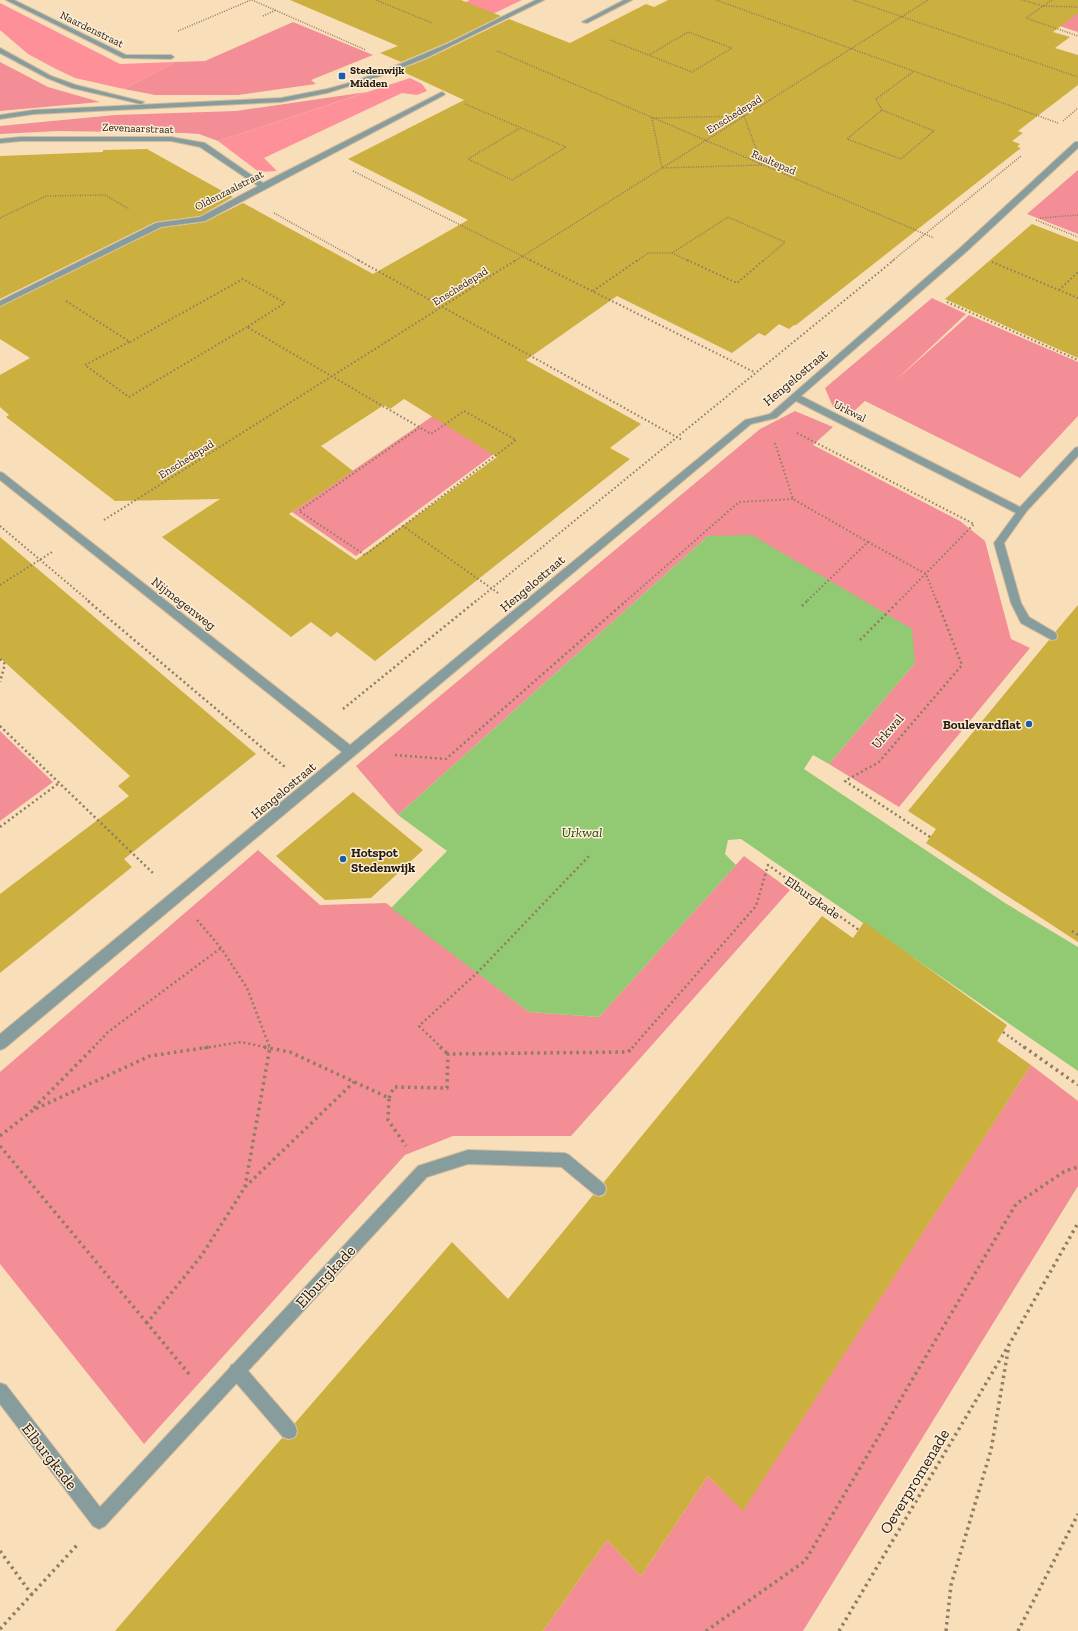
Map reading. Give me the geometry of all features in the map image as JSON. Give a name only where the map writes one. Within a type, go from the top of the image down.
[{"type":"street","name":"Naardenstraat","points":[[9,0],[126,57],[171,57]]},
{"type":"street","points":[[0,118],[34,112],[281,100],[317,93],[353,84],[395,69],[466,37],[540,0]]},
{"type":"street","points":[[585,22],[628,0]]},
{"type":"street","points":[[0,50],[49,77],[74,87],[125,99],[168,106]]},
{"type":"street","name":"Oldenzaalstraat","points":[[0,304],[159,225],[202,219],[243,196],[442,94]]},
{"type":"street","name":"Zevenaarstraat","points":[[0,141],[21,139],[171,139],[202,145],[263,186]]},
{"type":"street","name":"Hengelostraat","points":[[0,1043],[748,422],[773,416],[796,397],[963,250],[1078,144]]},
{"type":"street","name":"Urkwal","points":[[796,397],[1022,512]]},
{"type":"street","points":[[1052,636],[1025,620],[1016,603],[999,543],[1022,512],[1076,455]]},
{"type":"street","name":"Nijmegenweg","points":[[0,475],[350,752]]},
{"type":"street","points":[[422,1171],[468,1157],[564,1160],[599,1189]]},
{"type":"street","name":"Elburgkade","points":[[0,1391],[100,1520],[422,1171]]},
{"type":"street","points":[[237,1371],[288,1431]]},
{"type":"path","points":[[174,33],[251,0],[372,52]]},
{"type":"path","points":[[257,2],[262,0]]},
{"type":"path","name":"Raaltepad","points":[[376,0],[466,37],[705,141],[1078,298]]},
{"type":"path","points":[[716,0],[1066,125]]},
{"type":"path","points":[[853,0],[1078,77]]},
{"type":"path","name":"Enschedepad","points":[[0,585],[928,0]]},
{"type":"path","points":[[1022,0],[1043,6],[1078,7]]},
{"type":"path","points":[[1052,0],[1026,18],[1078,36]]},
{"type":"path","points":[[263,16],[276,10]]},
{"type":"path","points":[[425,26],[432,23]]},
{"type":"path","points":[[605,38],[692,72],[732,48],[688,32],[649,55]]},
{"type":"path","points":[[882,110],[847,138],[901,159],[934,131],[882,110],[876,99],[914,70]]},
{"type":"path","points":[[442,94],[566,147],[512,180],[468,159],[520,128]]},
{"type":"path","points":[[1054,128],[1078,108]]},
{"type":"path","points":[[744,116],[762,165],[662,168],[652,118],[744,116]]},
{"type":"path","points":[[320,728],[677,437],[754,372],[926,234],[1023,153]]},
{"type":"path","points":[[322,156],[754,372]]},
{"type":"path","points":[[0,217],[46,196],[105,196],[159,225]]},
{"type":"path","points":[[243,196],[709,455]]},
{"type":"path","points":[[1078,215],[1053,216],[1033,219],[1078,237]]},
{"type":"path","points":[[592,291],[648,253],[672,253],[737,283],[785,242],[728,217],[672,253]]},
{"type":"path","points":[[1059,290],[1078,272]]},
{"type":"path","points":[[243,279],[285,303],[129,397],[85,365],[130,342],[243,279]]},
{"type":"path","points":[[41,284],[130,342]]},
{"type":"path","points":[[917,289],[1078,360]]},
{"type":"path","points":[[247,327],[431,434],[464,410],[516,440],[365,555],[299,512],[419,428]]},
{"type":"path","points":[[768,417],[974,524],[860,640]]},
{"type":"path","points":[[788,428],[774,440],[793,500]]},
{"type":"path","points":[[350,752],[446,759],[739,502],[793,500],[926,574]]},
{"type":"path","points":[[0,526],[309,787]]},
{"type":"path","points":[[403,526],[522,609]]},
{"type":"path","points":[[802,606],[868,542]]},
{"type":"path","name":"Urkwal","points":[[926,574],[962,665],[879,762],[845,781],[930,837]]},
{"type":"path","points":[[0,659],[5,664],[0,682]]},
{"type":"path","points":[[0,726],[177,896],[221,948],[247,988],[270,1048],[245,1187]]},
{"type":"path","points":[[0,827],[60,783]]},
{"type":"path","points":[[422,1171],[388,1120],[389,1098],[394,1087],[447,1088],[448,1054],[419,1026],[477,973],[590,855]]},
{"type":"path","name":"Elburgkade","points":[[448,1054],[628,1052],[756,906],[768,866],[859,930]]},
{"type":"path","points":[[1072,931],[1078,935]]},
{"type":"path","points":[[0,1136],[33,1110],[108,1032],[221,948]]},
{"type":"path","points":[[1003,1032],[1078,1085]]},
{"type":"path","points":[[33,1110],[150,1056],[241,1042],[290,1052],[389,1098]]},
{"type":"path","points":[[147,1323],[202,1255],[245,1187],[354,1082]]},
{"type":"path","points":[[0,1146],[211,1400]]},
{"type":"path","points":[[706,1631],[805,1561],[1016,1204],[1065,1171],[1078,1167]]},
{"type":"path","name":"Oeverpromenade","points":[[839,1631],[1010,1343],[1078,1223]]},
{"type":"path","name":"Oeverpromenade","points":[[946,1631],[951,1585],[991,1450],[1010,1343]]},
{"type":"path","points":[[1018,1631],[1078,1514]]},
{"type":"path","points":[[0,1629],[100,1520]]},
{"type":"path","points":[[0,1551],[32,1595]]},
{"type":"shaded area","points":[[470,0],[522,0],[467,26],[457,6]]},
{"type":"shaded area","points":[[1078,0],[1078,32],[1029,16]]},
{"type":"shaded area","points":[[0,3],[120,64],[175,62],[124,89],[75,78],[28,54],[0,30]]},
{"type":"shaded area","points":[[293,22],[373,55],[311,80],[316,84],[238,95],[155,95],[124,89],[175,62],[205,61]]},
{"type":"shaded area","points":[[0,62],[48,87],[100,102],[0,111]]},
{"type":"shaded area","points":[[410,78],[422,84],[427,91],[417,95],[402,93],[264,158],[277,171],[259,172],[218,141]]},
{"type":"shaded area","points":[[367,92],[218,141],[199,134],[184,133],[58,131],[0,134],[0,126],[115,115],[236,111]]},
{"type":"shaded area","points":[[1078,170],[1078,234],[1027,214]]},
{"type":"shaded area","points":[[932,298],[966,314],[895,381],[969,315],[1078,362],[1078,416],[1020,478],[865,401],[850,415],[833,407],[825,388]]},
{"type":"shaded area","points":[[449,405],[510,442],[356,556],[292,512]]},
{"type":"shaded area","points":[[795,411],[833,427],[813,445],[960,521],[985,541],[1011,639],[1030,648],[899,807],[829,764],[915,663],[708,536],[398,815],[356,766],[760,429]]},
{"type":"shaded area","points":[[0,731],[53,782],[0,821]]},
{"type":"shaded area","points":[[258,850],[320,905],[386,903],[529,1012],[599,1017],[744,856],[790,890],[571,1136],[453,1136],[405,1155],[144,1444],[0,1264],[0,1072]]},
{"type":"shaded area","points":[[1031,1065],[1078,1101],[1078,1186],[803,1631],[543,1631],[607,1540],[641,1576],[708,1476],[743,1510]]},
{"type":"water","name":"Urkwal","points":[[752,535],[912,629],[915,663],[829,764],[813,755],[804,769],[1005,903],[1078,947],[1078,1071],[741,839],[728,840],[725,854],[736,865],[599,1017],[529,1012],[391,908],[447,851],[398,815],[708,536]]},
{"type":"building","points":[[290,0],[461,0],[501,16],[446,43],[401,62],[380,53],[398,46]]},
{"type":"building","points":[[668,0],[1078,0],[1078,13],[1053,32],[1070,37],[1055,48],[1078,55],[1078,85],[1018,131],[1023,133],[1012,141],[1020,144],[1017,147],[1021,148],[789,329],[779,324],[765,336],[759,333],[732,353],[617,296],[526,360],[641,424],[610,448],[630,459],[375,661],[337,632],[331,637],[311,622],[291,637],[162,537],[220,499],[115,501],[6,417],[9,415],[0,407],[0,375],[30,358],[0,339],[0,307],[161,228],[205,222],[243,203],[373,274],[468,220],[348,159],[464,100],[399,70],[429,58],[509,19],[570,43],[646,4],[654,7]],"holes":[[[404,399],[497,457],[356,560],[289,514],[353,471],[321,446],[384,405],[390,409]]]},
{"type":"building","points":[[147,149],[233,197],[200,216],[155,222],[0,299],[0,156]]},
{"type":"building","points":[[1032,224],[1078,242],[1078,358],[945,299]]},
{"type":"building","points":[[0,537],[256,754],[124,859],[132,867],[0,973],[0,894],[129,796],[118,786],[130,776],[0,658]]},
{"type":"building","name":"Boulevardflat","points":[[1078,605],[1078,942],[926,843],[936,829],[908,811],[1049,640],[1052,641],[1057,639],[1058,636],[1056,631]]},
{"type":"building","points":[[353,792],[423,850],[371,898],[325,900],[276,856]]},
{"type":"building","points":[[822,916],[853,938],[864,922],[1007,1025],[997,1041],[1031,1065],[743,1511],[708,1476],[641,1576],[607,1540],[543,1631],[115,1631],[282,1438],[289,1440],[296,1437],[298,1431],[295,1423],[452,1242],[508,1299],[593,1195],[600,1197],[605,1195],[607,1188],[604,1182]]},
{"type":"place","name":"Stedenwijk Midden","points":[[342,76]]},
{"type":"place","name":"Boulevardflat","points":[[1029,724]]},
{"type":"place","name":"Hotspot Stedenwijk","points":[[343,859]]}]
